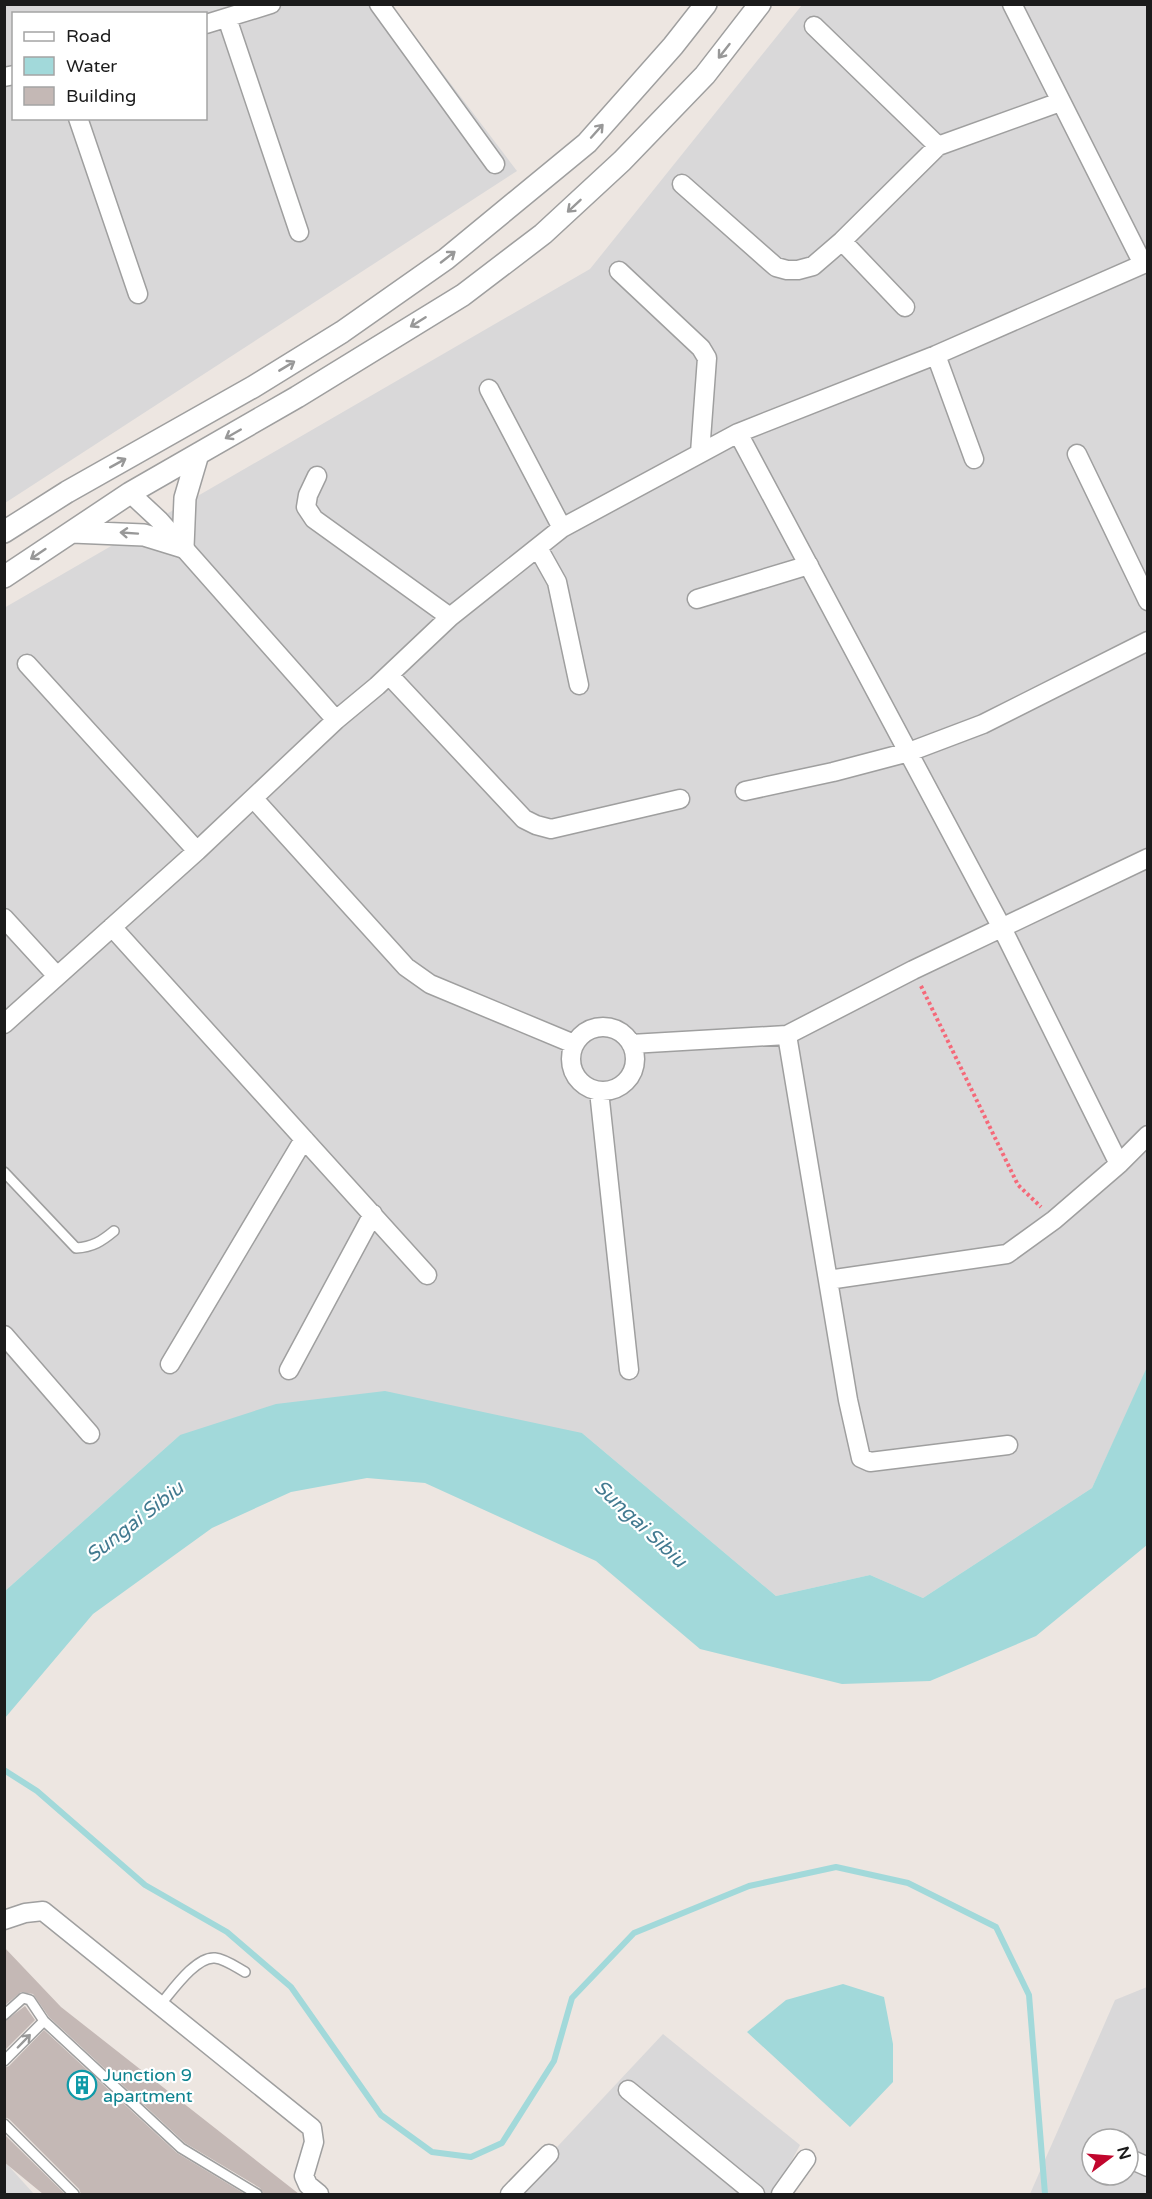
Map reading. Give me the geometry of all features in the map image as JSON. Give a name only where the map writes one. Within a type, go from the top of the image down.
[{"type":"street","points":[[207,24],[271,4]]},
{"type":"street","points":[[379,4],[495,164]]},
{"type":"street","points":[[4,532],[67,492],[253,387],[332,339],[446,259],[587,143],[673,46],[706,4]]},
{"type":"street","points":[[4,577],[130,493],[297,397],[463,295],[543,234],[622,161],[705,75],[760,4]]},
{"type":"street","points":[[4,1024],[254,799],[336,720],[389,675],[450,617],[562,528],[738,433],[936,355],[1145,263],[1060,102],[1040,56],[1012,4]]},
{"type":"street","points":[[227,18],[299,232]]},
{"type":"street","points":[[814,26],[938,146]]},
{"type":"street","points":[[682,184],[776,267],[798,270],[813,266],[842,241],[938,146],[1060,102]]},
{"type":"street","points":[[79,120],[138,294]]},
{"type":"street","points":[[842,241],[905,307]]},
{"type":"street","points":[[619,271],[701,348],[707,358],[700,453]]},
{"type":"street","points":[[936,355],[974,459]]},
{"type":"street","points":[[489,389],[562,528]]},
{"type":"street","points":[[738,433],[1002,928],[1119,1164]]},
{"type":"street","points":[[183,547],[185,498],[198,454]]},
{"type":"street","points":[[1077,454],[1148,601]]},
{"type":"street","points":[[317,476],[308,495],[306,507],[314,519],[450,617]]},
{"type":"street","points":[[67,492],[101,487],[130,493],[183,547],[336,720]]},
{"type":"street","points":[[72,532],[144,535],[183,547]]},
{"type":"street","points":[[538,548],[557,582],[579,685]]},
{"type":"street","points":[[697,599],[809,565]]},
{"type":"street","points":[[745,791],[833,772],[909,752],[983,724],[1148,641]]},
{"type":"street","points":[[27,664],[197,851]]},
{"type":"street","points":[[389,675],[524,819],[536,825],[551,829],[680,799]]},
{"type":"street","points":[[254,799],[406,966],[430,984],[574,1044]]},
{"type":"street","points":[[631,1044],[787,1035],[913,970],[1148,858]]},
{"type":"street","points":[[4,918],[57,976]]},
{"type":"street","points":[[112,927],[428,1275]]},
{"type":"street","points":[[603,1026],[622,1034],[631,1044],[634,1061],[629,1077],[616,1088],[599,1090],[582,1083],[574,1074],[571,1056],[574,1044],[589,1029],[603,1026]]},
{"type":"street","points":[[787,1035],[854,1433],[861,1458],[870,1462],[1008,1445]]},
{"type":"street","points":[[599,1090],[629,1370]]},
{"type":"street","points":[[828,1280],[1007,1254],[1054,1220],[1119,1164],[1148,1135]]},
{"type":"street","points":[[170,1364],[304,1138]]},
{"type":"street","points":[[289,1370],[373,1214]]},
{"type":"street","points":[[4,1335],[90,1434]]},
{"type":"street","points":[[4,1920],[25,1913],[43,1911],[312,2128],[314,2142],[304,2176],[308,2185],[319,2194]]},
{"type":"street","points":[[628,2090],[755,2194]]},
{"type":"street","points":[[510,2194],[549,2154]]},
{"type":"street","points":[[781,2194],[806,2159]]},
{"type":"lane","points":[[4,1172],[76,1248],[89,1248],[99,1244],[114,1231]]},
{"type":"lane","points":[[160,2005],[196,1965],[206,1959],[218,1958],[245,1972]]},
{"type":"lane","points":[[4,2015],[23,1998],[27,1998],[44,2021],[181,2148],[257,2194]]},
{"type":"lane","points":[[4,2061],[44,2021]]},
{"type":"lane","points":[[4,2124],[74,2194]]},
{"type":"path","points":[[913,970],[1018,1185],[1054,1220]]},
{"type":"shaded area","points":[[5,5],[391,5],[517,171],[5,503]]},
{"type":"shaded area","points":[[802,5],[1147,5],[1148,1367],[1092,1488],[923,1598],[870,1575],[776,1596],[582,1433],[180,1435],[5,1591],[4,608],[590,269]]},
{"type":"shaded area","points":[[1147,1987],[1147,2194],[1030,2194],[1115,2000]]},
{"type":"shaded area","points":[[663,2034],[800,2145],[774,2194],[513,2194]]},
{"type":"shaded area","points":[[5,2162],[34,2194],[5,2194]]},
{"type":"water","name":"Sungai Sibiu","points":[[1147,1367],[1147,1545],[1036,1636],[930,1681],[842,1684],[700,1649],[596,1561],[425,1483],[367,1478],[291,1492],[212,1528],[93,1614],[5,1718],[5,1591],[180,1435],[276,1404],[385,1391],[582,1433],[776,1596],[870,1575],[923,1598],[1092,1488]]},
{"type":"water","points":[[843,1984],[884,1997],[893,2044],[893,2082],[850,2127],[747,2032],[786,2000]]},
{"type":"building","points":[[4,1947],[61,2007],[299,2194],[264,2194],[260,2188],[185,2143],[49,2017],[33,1994],[21,1992],[4,2006]]},
{"type":"building","points":[[25,2006],[35,2020],[4,2051],[4,2022]]},
{"type":"building","points":[[44,2030],[177,2153],[245,2194],[81,2194],[79,2189],[9,2119],[4,2117],[4,2068],[9,2066]]},
{"type":"building","points":[[4,2134],[65,2194],[43,2194],[4,2162]]},
{"type":"waterway","points":[[4,1770],[37,1791],[145,1885],[227,1932],[291,1987],[381,2115],[432,2152],[471,2157],[502,2143],[554,2061],[572,1998],[634,1933],[749,1886],[836,1867],[908,1883],[996,1927],[1029,1995],[1045,2194]]},
{"type":"place","name":"Junction 9 apartment","points":[[82,2085]]}]
